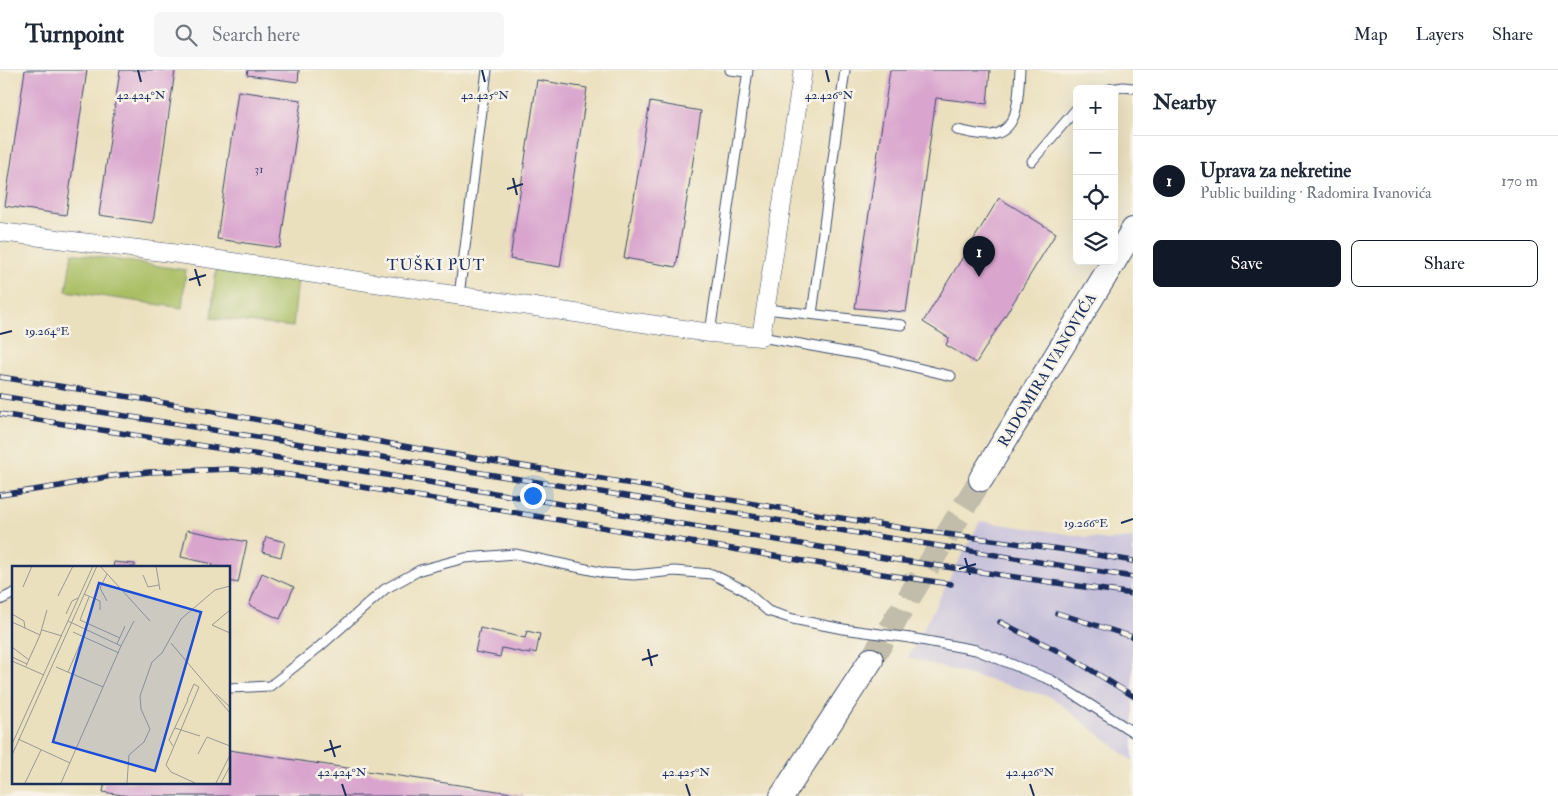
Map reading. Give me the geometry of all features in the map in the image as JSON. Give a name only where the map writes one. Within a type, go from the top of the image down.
[{"type":"main road","name":"RADOMIRA IVANOVIĆA","points":[[1118,254],[1133,230]]},
{"type":"main road","name":"RADOMIRA IVANOVIĆA","points":[[981,480],[1112,265]]},
{"type":"main road","points":[[782,796],[871,660]]},
{"type":"street","points":[[0,232],[179,254],[710,333],[761,337],[803,70]]},
{"type":"lane","points":[[459,296],[487,70]]},
{"type":"lane","points":[[710,333],[747,71],[730,70]]},
{"type":"lane","points":[[812,314],[845,70]]},
{"type":"lane","points":[[956,130],[990,135],[1001,132],[1009,127],[1015,116],[1020,70]]},
{"type":"lane","points":[[1118,88],[1133,88]]},
{"type":"lane","points":[[1032,161],[1073,113]]},
{"type":"lane","points":[[766,308],[902,325]]},
{"type":"lane","points":[[761,337],[873,357],[951,376]]},
{"type":"lane","points":[[230,688],[270,686],[318,648],[385,589],[420,570],[465,558],[515,554],[605,573],[634,575],[674,571],[712,574],[744,590],[768,611],[793,619],[976,650],[1051,680],[1133,732]]},
{"type":"lane","points":[[0,600],[12,594]]},
{"type":"shaded area","points":[[980,521],[1108,540],[1133,538],[1133,761],[1051,697],[908,658]]},
{"type":"green space","points":[[72,253],[186,270],[182,308],[66,291]]},
{"type":"green space","points":[[216,270],[298,279],[293,327],[211,318]]},
{"type":"building","points":[[25,70],[87,70],[66,215],[5,206]]},
{"type":"building","points":[[120,70],[175,71],[153,223],[99,215]]},
{"type":"building","points":[[248,70],[299,70],[298,82],[247,75]]},
{"type":"building","points":[[890,70],[990,70],[987,104],[936,98],[906,312],[855,308]]},
{"type":"building","points":[[537,80],[587,88],[560,267],[510,259]]},
{"type":"building","points":[[238,91],[301,100],[280,248],[217,239]]},
{"type":"building","points":[[650,102],[701,111],[676,267],[624,258]]},
{"type":"building","points":[[999,198],[1056,233],[976,363],[946,345],[949,338],[923,322]]},
{"type":"building","points":[[187,530],[247,542],[238,583],[230,581],[230,566],[212,566],[213,564],[181,557]]},
{"type":"building","points":[[266,537],[285,542],[281,557],[262,552]]},
{"type":"building","points":[[114,562],[135,564],[135,566],[113,566]]},
{"type":"building","points":[[262,573],[294,587],[280,619],[249,605]]},
{"type":"building","points":[[480,628],[525,638],[527,631],[540,634],[536,653],[530,651],[530,654],[502,648],[500,657],[475,652]]},
{"type":"building","points":[[230,750],[524,795],[129,796],[103,792],[105,784],[230,784]]},
{"type":"tunnel","points":[[871,660],[981,479]]},
{"type":"railway","points":[[0,377],[143,399],[431,451],[908,529],[1067,550],[1133,561]]},
{"type":"railway","points":[[0,396],[1133,577]]},
{"type":"railway","points":[[0,414],[356,470],[891,559],[1133,594]]},
{"type":"railway","points":[[0,495],[111,476],[149,472],[232,469],[290,475],[951,584]]},
{"type":"railway","points":[[1057,613],[1133,637]]},
{"type":"railway","points":[[1000,622],[1070,657],[1133,696]]},
{"type":"place","name":"Uprava za nekretine","points":[[979,277]]},
{"type":"district","name":"TUŠKI PUT","points":[[436,264]]}]
